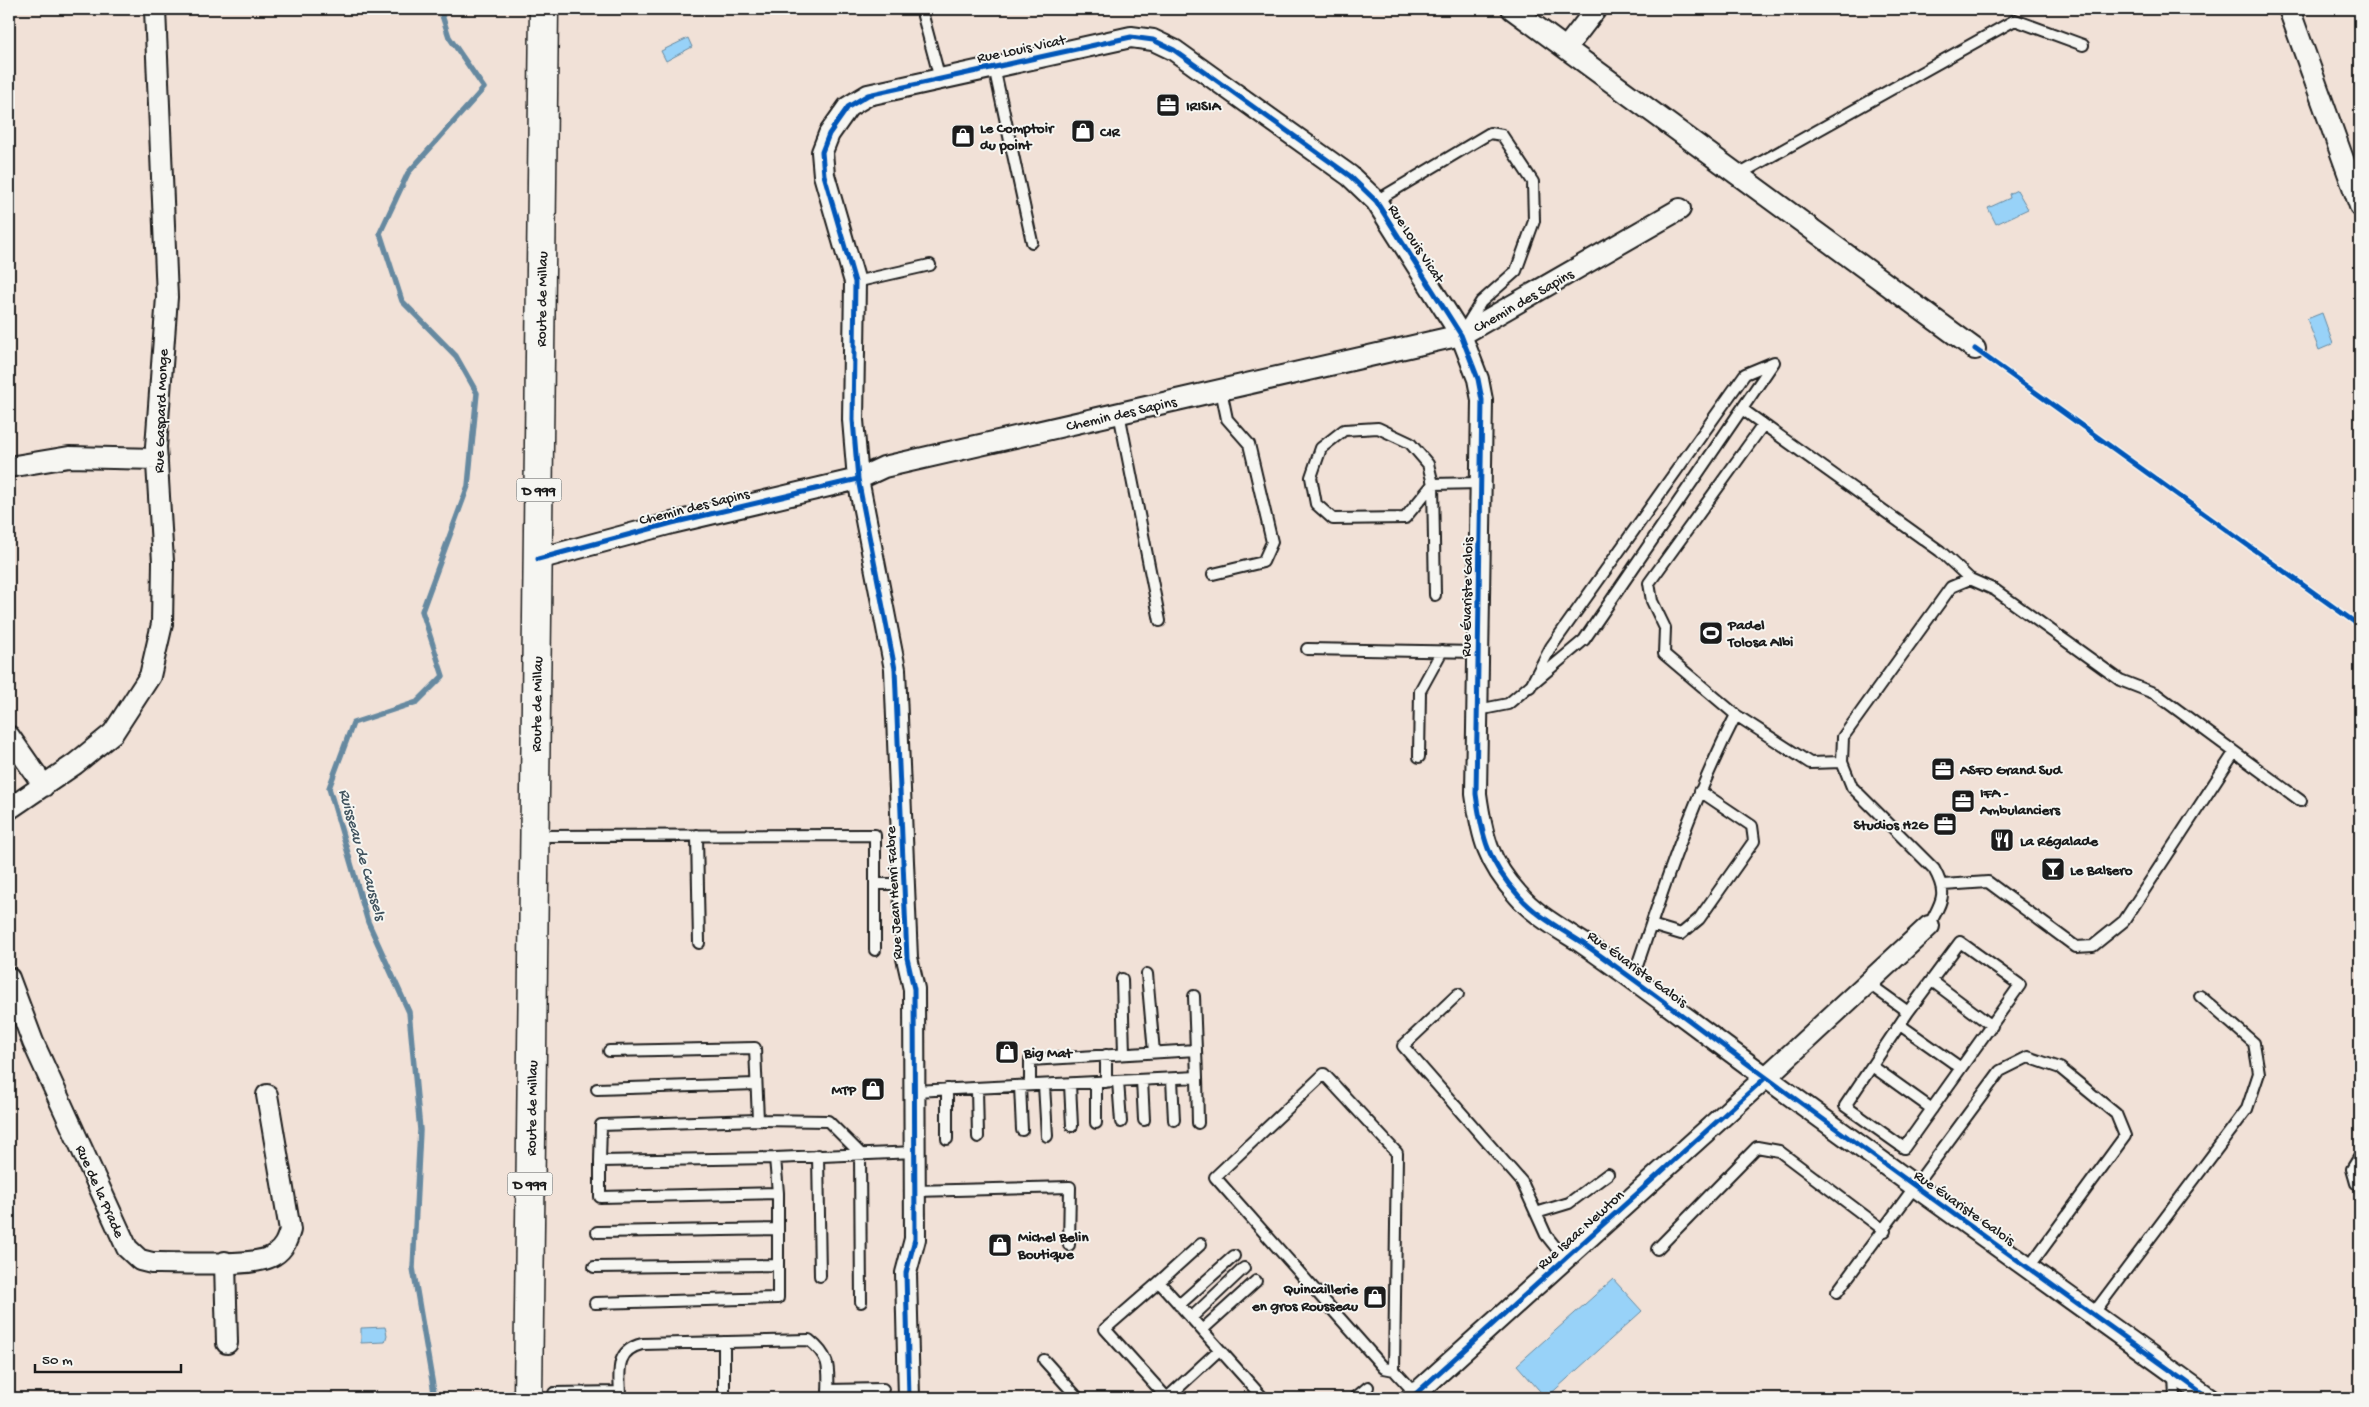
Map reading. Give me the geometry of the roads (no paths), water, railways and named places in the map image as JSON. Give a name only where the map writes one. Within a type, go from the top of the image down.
[{"type":"main road","name":"Route de Millau","points":[[541,1395],[534,836],[544,9]]},
{"type":"street","name":"Rue Gaspard Monge","points":[[9,809],[75,764],[113,732],[150,676],[162,624],[163,562],[157,459],[160,365],[167,297],[155,9]]},
{"type":"street","points":[[1512,9],[1975,349]]},
{"type":"street","points":[[1566,48],[1596,9]]},
{"type":"street","points":[[2289,9],[2360,206]]},
{"type":"street","name":"Rue Louis Vicat","points":[[858,479],[853,420],[855,282],[824,175],[822,152],[829,134],[848,107],[868,95],[1131,37],[1153,40],[1174,50],[1342,170],[1376,201],[1461,335]]},
{"type":"street","name":"Chemin des Sapins","points":[[538,559],[672,523],[858,479],[884,467],[1461,335],[1680,209]]},
{"type":"street","name":"Rue Évariste Galois","points":[[1461,335],[1478,379],[1482,400],[1476,794],[1481,831],[1486,848],[1498,872],[1520,897],[1537,912],[1633,978],[1766,1078],[2209,1398]]},
{"type":"street","points":[[9,467],[68,457],[157,459]]},
{"type":"street","name":"Rue Jean Henri Fabre","points":[[858,479],[895,669],[907,958],[914,990],[915,1239],[906,1273],[909,1398]]},
{"type":"street","points":[[9,736],[44,786]]},
{"type":"street","name":"Rue Isaac Newton","points":[[1414,1396],[1766,1078],[1928,926]]},
{"type":"street","name":"Rue de la Prade","points":[[9,978],[33,1042],[127,1248],[140,1260],[152,1262],[250,1262],[274,1256],[285,1245],[290,1230],[267,1095]]},
{"type":"street","points":[[225,1262],[227,1343]]},
{"type":"lane","points":[[922,16],[940,79]]},
{"type":"lane","points":[[1737,176],[2015,20],[2083,44]]},
{"type":"lane","points":[[994,67],[1032,242]]},
{"type":"lane","points":[[1376,201],[1490,133],[1502,135],[1533,182],[1534,221],[1516,271],[1481,302],[1461,335]]},
{"type":"lane","points":[[855,282],[930,265]]},
{"type":"lane","points":[[1478,710],[1508,704],[1530,687],[1584,640],[1774,362],[1745,374],[1551,647],[1530,687]]},
{"type":"lane","points":[[1214,574],[1263,562],[1272,542],[1249,444],[1227,419],[1221,390]]},
{"type":"lane","points":[[1742,410],[1940,551],[1970,580],[1995,590],[2120,680],[2156,694],[2301,801]]},
{"type":"lane","points":[[1120,414],[1160,621]]},
{"type":"lane","points":[[1763,425],[1649,583],[1652,601],[1665,628],[1664,654],[1736,715],[1810,763],[1842,762]]},
{"type":"lane","points":[[1433,484],[1405,518],[1333,519],[1316,504],[1311,478],[1321,448],[1344,430],[1378,428],[1410,443],[1428,464],[1433,484],[1435,595]]},
{"type":"lane","points":[[1433,484],[1480,484]]},
{"type":"lane","points":[[1928,926],[1942,900],[1943,885],[1934,869],[1852,787],[1842,762],[1843,737],[1951,587],[1970,580]]},
{"type":"lane","points":[[1307,649],[1478,652]]},
{"type":"lane","points":[[1419,757],[1420,691],[1442,652]]},
{"type":"lane","points":[[1633,978],[1677,848],[1713,760],[1736,715]]},
{"type":"lane","points":[[1943,885],[1988,882],[2076,947],[2093,946],[2124,921],[2234,753]]},
{"type":"lane","points":[[1651,926],[1681,934],[1700,919],[1754,841],[1752,826],[1700,791]]},
{"type":"lane","points":[[698,835],[700,943]]},
{"type":"lane","points":[[534,836],[875,835],[875,950]]},
{"type":"lane","points":[[875,884],[904,884]]},
{"type":"lane","points":[[1960,942],[2020,985],[1904,1148],[1845,1106],[1908,1012],[1932,981],[1960,942]]},
{"type":"lane","points":[[1147,974],[1154,1052]]},
{"type":"lane","points":[[1122,979],[1124,1054]]},
{"type":"lane","points":[[1932,981],[1992,1026]]},
{"type":"lane","points":[[1868,983],[1908,1012]]},
{"type":"lane","points":[[1458,994],[1403,1046],[1522,1182],[1546,1235],[1565,1259]]},
{"type":"lane","points":[[1194,996],[1198,1123]]},
{"type":"lane","points":[[2093,1314],[2247,1109],[2259,1073],[2254,1043],[2200,996]]},
{"type":"lane","points":[[1900,1025],[1961,1068]]},
{"type":"lane","points":[[609,1051],[755,1048],[758,1120]]},
{"type":"lane","points":[[1030,1085],[1030,1060],[1196,1050]]},
{"type":"lane","points":[[1096,1122],[1106,1055]]},
{"type":"lane","points":[[1838,1292],[2000,1071],[2028,1057],[2060,1068],[2116,1114],[2125,1136],[2029,1267]]},
{"type":"lane","points":[[1872,1066],[1932,1109]]},
{"type":"lane","points":[[1394,1370],[1384,1368],[1215,1177],[1324,1074],[1397,1153],[1394,1370],[1414,1396]]},
{"type":"lane","points":[[915,1091],[1197,1078]]},
{"type":"lane","points":[[1172,1079],[1174,1120]]},
{"type":"lane","points":[[1142,1080],[1144,1120]]},
{"type":"lane","points":[[1118,1081],[1121,1122]]},
{"type":"lane","points":[[597,1088],[756,1084]]},
{"type":"lane","points":[[1070,1084],[1072,1126]]},
{"type":"lane","points":[[1044,1085],[1047,1136]]},
{"type":"lane","points":[[1020,1086],[1022,1130]]},
{"type":"lane","points":[[977,1088],[978,1137]]},
{"type":"lane","points":[[947,1089],[947,1139]]},
{"type":"lane","points":[[778,1193],[600,1197],[602,1125],[758,1120],[828,1121],[860,1153],[861,1302]]},
{"type":"lane","points":[[1657,1249],[1757,1147],[1779,1151],[1885,1230]]},
{"type":"lane","points":[[600,1161],[775,1158],[915,1152]]},
{"type":"lane","points":[[818,1156],[820,1276]]},
{"type":"lane","points":[[2360,1156],[2352,1169],[2356,1183],[2360,1186]]},
{"type":"lane","points":[[595,1303],[778,1298],[778,1193],[775,1158]]},
{"type":"lane","points":[[1536,1214],[1569,1203],[1608,1174]]},
{"type":"lane","points":[[915,1191],[1070,1187],[1069,1245]]},
{"type":"lane","points":[[597,1232],[778,1229]]},
{"type":"lane","points":[[1202,1244],[1105,1329],[1167,1398],[1219,1350]]},
{"type":"lane","points":[[1179,1305],[1234,1256]]},
{"type":"lane","points":[[594,1267],[778,1265]]},
{"type":"lane","points":[[1191,1318],[1244,1268]]},
{"type":"lane","points":[[1202,1330],[1256,1281]]},
{"type":"lane","points":[[1158,1282],[1263,1398]]},
{"type":"lane","points":[[541,1395],[620,1395],[619,1361],[631,1347],[642,1344],[809,1340],[822,1350],[828,1363],[828,1394],[883,1389]]},
{"type":"lane","points":[[724,1342],[724,1398]]},
{"type":"lane","points":[[1044,1360],[1078,1398]]},
{"type":"lane","points":[[2174,1373],[2174,1398]]},
{"type":"lane","points":[[1355,1398],[1368,1387]]},
{"type":"water","points":[[688,38],[692,47],[666,61],[661,51]]},
{"type":"water","points":[[2017,190],[2028,209],[1996,224],[1988,208],[2010,198],[2009,194]]},
{"type":"water","points":[[2322,313],[2333,344],[2319,350],[2307,319]]},
{"type":"water","points":[[1613,1279],[1642,1311],[1546,1398],[1517,1365]]},
{"type":"water","points":[[385,1327],[387,1335],[385,1342],[361,1343],[361,1328]]},
{"type":"waterway","name":"Ruisseau de Caussels","points":[[435,1398],[413,1268],[420,1130],[409,1012],[368,922],[329,788],[353,723],[417,702],[443,676],[422,611],[468,486],[477,393],[456,356],[402,301],[380,233],[408,173],[484,88],[449,37],[440,9]]},
{"type":"place","name":"IRISIA","points":[[1168,105]]},
{"type":"place","name":"CIR","points":[[1083,131]]},
{"type":"place","name":"Le Comptoir du point","points":[[963,136]]},
{"type":"place","name":"Padel Tolosa Albi","points":[[1711,633]]},
{"type":"place","name":"ASFO Grand Sud","points":[[1943,769]]},
{"type":"place","name":"IFA - Ambulanciers","points":[[1963,801]]},
{"type":"place","name":"Studios H2G","points":[[1945,824]]},
{"type":"place","name":"La Régalade","points":[[2002,840]]},
{"type":"place","name":"Le Balsero","points":[[2053,869]]},
{"type":"place","name":"Big Mat","points":[[1007,1052]]},
{"type":"place","name":"MTP","points":[[873,1089]]},
{"type":"place","name":"Michel Belin Boutique","points":[[1000,1245]]},
{"type":"place","name":"Quincaillerie en gros Rousseau","points":[[1375,1297]]}]
